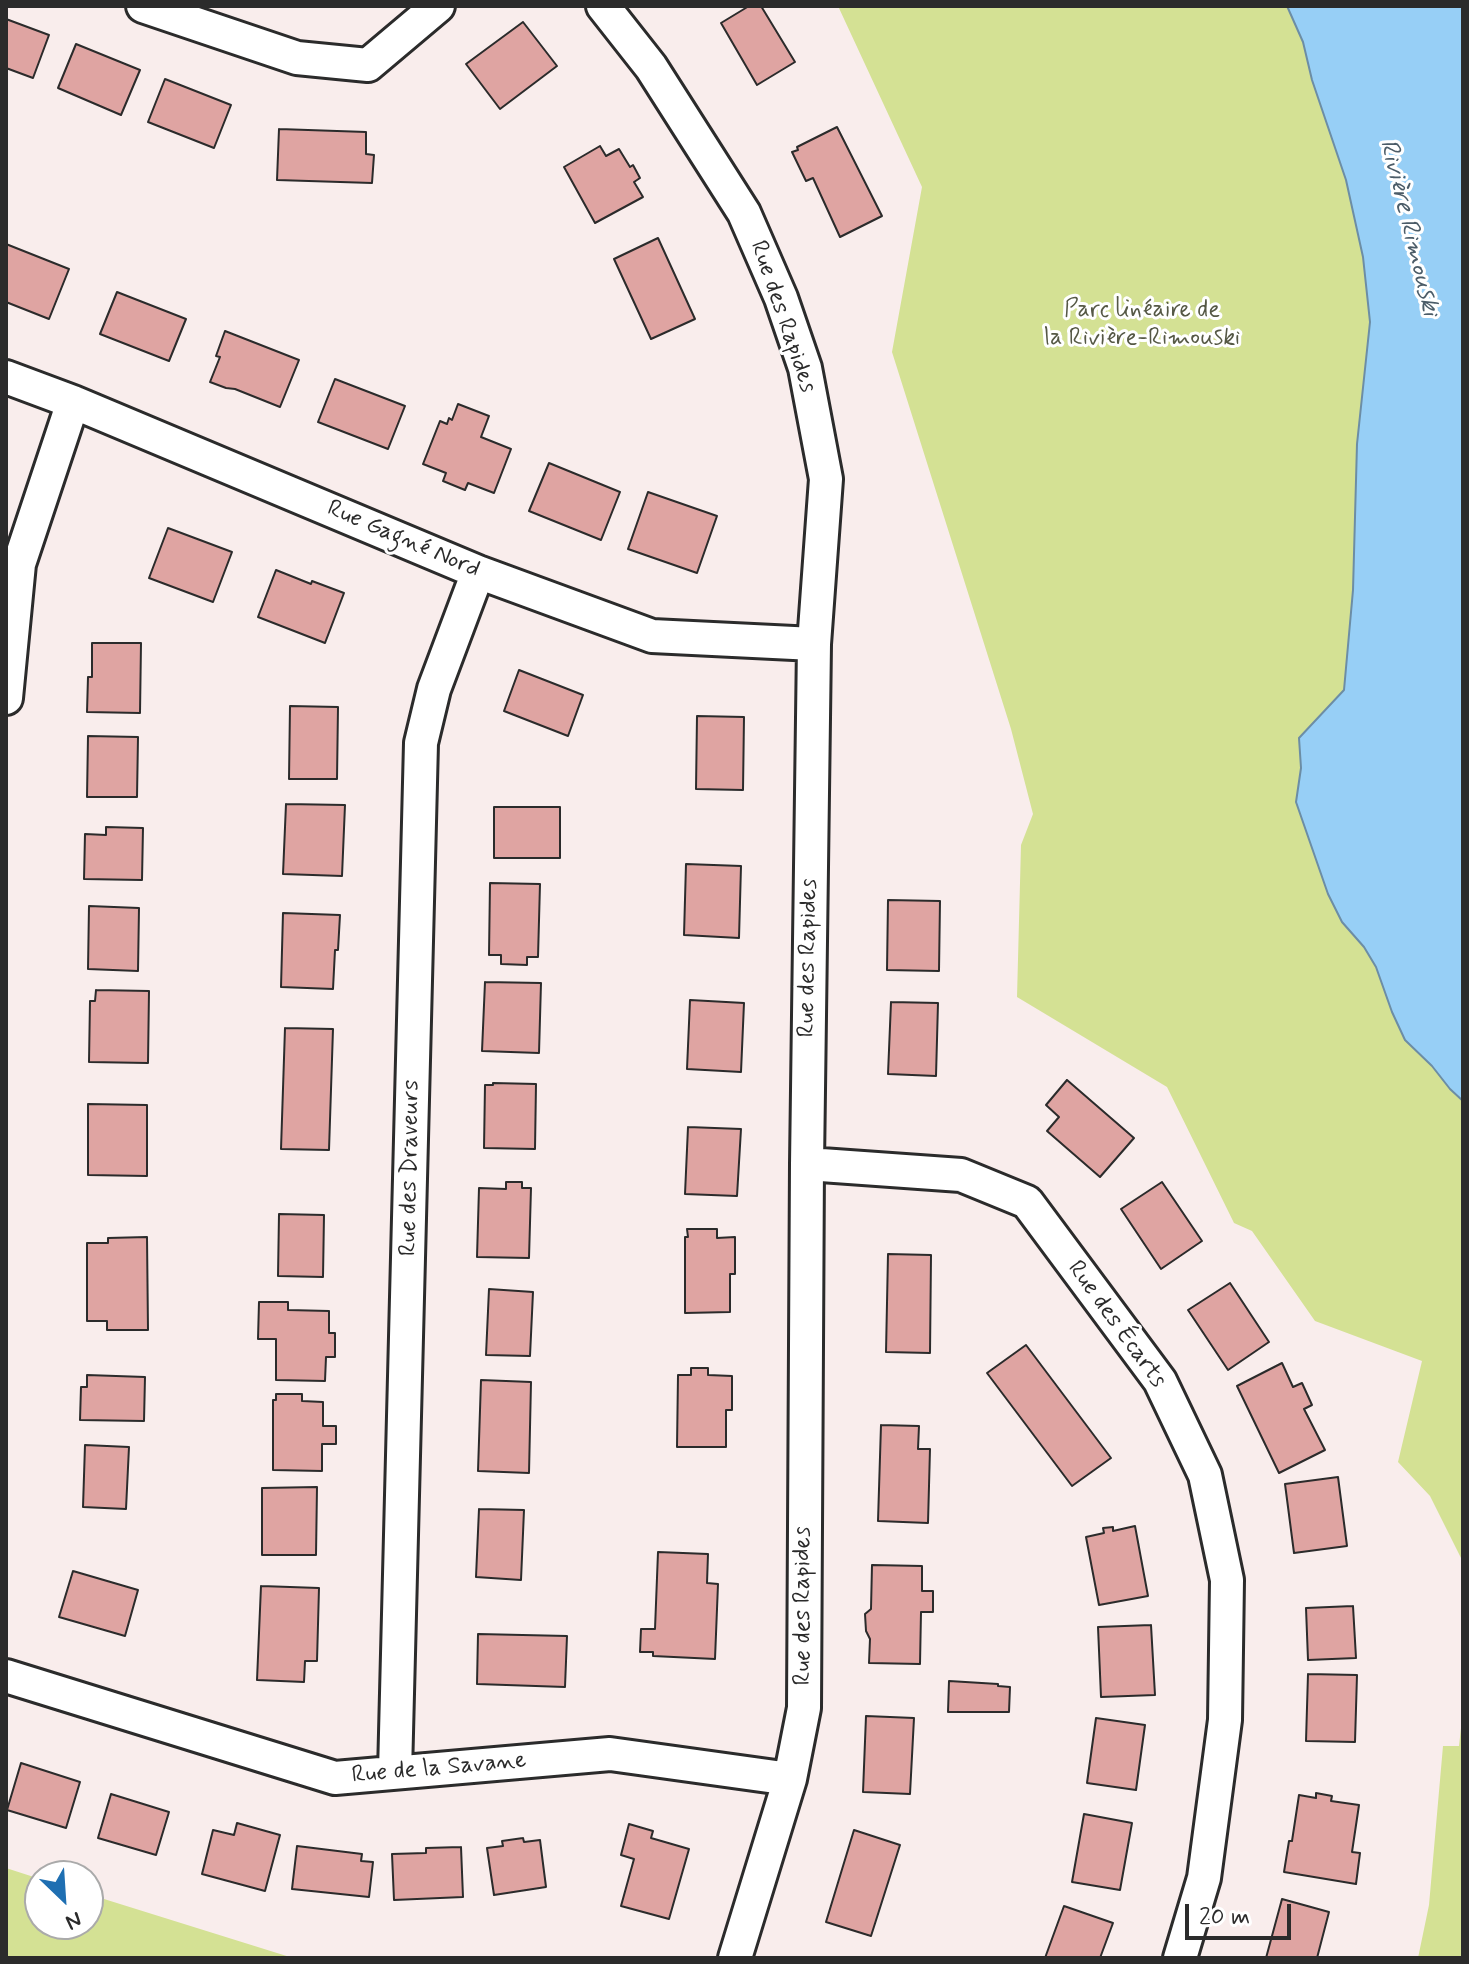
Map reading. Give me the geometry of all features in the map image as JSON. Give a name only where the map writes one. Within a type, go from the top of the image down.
[{"type":"street","points":[[143,6],[297,58],[368,65],[438,6]]},
{"type":"street","name":"Rue des Rapides","points":[[603,6],[651,67],[744,213],[781,298],[805,368],[826,479],[814,644],[804,1708],[790,1779],[735,1958]]},
{"type":"street","name":"Rue Gagné Nord","points":[[6,377],[73,402],[478,572],[652,636],[814,644]]},
{"type":"street","points":[[6,698],[19,564],[73,402]]},
{"type":"street","name":"Rue des Draveurs","points":[[395,1772],[421,743],[434,689],[478,572]]},
{"type":"street","name":"Rue des Écarts","points":[[807,1164],[961,1175],[1027,1202],[1160,1381],[1205,1475],[1227,1580],[1225,1720],[1204,1878],[1180,1958]]},
{"type":"street","name":"Rue de la Savane","points":[[6,1676],[335,1778],[610,1754],[790,1779]]},
{"type":"green space","name":"Parc linéaire de la Rivière-Rimouski","points":[[838,6],[1287,6],[1303,42],[1312,80],[1346,180],[1363,257],[1370,322],[1357,444],[1353,590],[1344,690],[1299,738],[1301,768],[1296,802],[1376,967],[1392,1012],[1450,1089],[1463,1101],[1463,1562],[1430,1496],[1398,1462],[1422,1361],[1315,1321],[1252,1231],[1234,1223],[1167,1087],[1017,997],[1021,845],[1033,814],[1011,729],[892,352],[922,187]]},
{"type":"green space","points":[[1463,1710],[1463,1958],[1418,1958],[1429,1905],[1443,1746],[1459,1746]]},
{"type":"green space","points":[[6,1868],[24,1874],[24,1940],[104,1940],[104,1899],[293,1958],[6,1958]]},
{"type":"water","name":"Rivière Rimouski","points":[[1287,6],[1463,6],[1463,1101],[1405,1040],[1376,967],[1364,947],[1342,922],[1328,894],[1296,802],[1301,768],[1299,738],[1344,690],[1353,590],[1357,444],[1370,322],[1363,257],[1346,180],[1312,80],[1303,42]]},
{"type":"building","points":[[749,6],[761,6],[795,62],[757,85],[721,23]]},
{"type":"building","points":[[6,19],[49,35],[33,78],[6,68]]},
{"type":"building","points":[[523,22],[557,66],[500,109],[466,64]]},
{"type":"building","points":[[76,44],[140,70],[121,115],[58,88]]},
{"type":"building","points":[[165,79],[231,105],[214,148],[148,122]]},
{"type":"building","points":[[837,127],[882,216],[840,237],[813,178],[806,181],[792,152]]},
{"type":"building","points":[[279,129],[366,132],[366,154],[374,155],[372,183],[277,180]]},
{"type":"building","points":[[600,146],[606,156],[619,149],[630,167],[633,165],[640,178],[634,182],[643,197],[595,223],[564,167]]},
{"type":"building","points":[[658,238],[695,319],[651,339],[614,259]]},
{"type":"building","points":[[6,244],[69,269],[49,319],[6,302]]},
{"type":"building","points":[[117,292],[186,319],[169,361],[100,334]]},
{"type":"building","points":[[225,331],[299,360],[280,407],[210,382],[220,357],[216,356]]},
{"type":"building","points":[[335,379],[405,406],[388,449],[318,422]]},
{"type":"building","points":[[458,404],[489,416],[481,437],[511,449],[494,493],[468,483],[465,490],[443,481],[446,473],[423,464],[440,421],[447,424],[449,418],[452,420]]},
{"type":"building","points":[[549,463],[620,492],[601,540],[529,511]]},
{"type":"building","points":[[648,492],[717,516],[697,573],[628,549]]},
{"type":"building","points":[[168,528],[232,552],[213,602],[149,578]]},
{"type":"building","points":[[276,570],[344,593],[325,643],[258,617]]},
{"type":"building","points":[[92,643],[141,643],[140,713],[87,712],[88,677],[92,677]]},
{"type":"building","points":[[519,670],[583,695],[568,736],[504,711]]},
{"type":"building","points":[[290,706],[338,707],[337,779],[289,779]]},
{"type":"building","points":[[697,716],[744,717],[743,790],[696,789]]},
{"type":"building","points":[[88,736],[138,737],[137,797],[87,797]]},
{"type":"building","points":[[286,804],[345,805],[342,876],[283,874]]},
{"type":"building","points":[[494,807],[560,807],[560,858],[494,858]]},
{"type":"building","points":[[106,827],[143,828],[142,880],[84,879],[85,834],[106,835]]},
{"type":"building","points":[[686,864],[741,866],[739,938],[684,935]]},
{"type":"building","points":[[490,883],[540,884],[538,957],[527,957],[527,965],[501,964],[501,955],[489,955]]},
{"type":"building","points":[[888,900],[940,901],[939,971],[887,970]]},
{"type":"building","points":[[89,906],[139,908],[138,971],[88,969]]},
{"type":"building","points":[[283,913],[340,915],[333,989],[281,987]]},
{"type":"building","points":[[485,982],[541,983],[539,1053],[482,1051]]},
{"type":"building","points":[[96,990],[149,991],[148,1063],[89,1062],[90,1001],[95,1001]]},
{"type":"building","points":[[690,1000],[744,1003],[741,1072],[687,1069]]},
{"type":"building","points":[[891,1002],[938,1003],[936,1076],[888,1074]]},
{"type":"building","points":[[285,1028],[333,1029],[329,1150],[281,1149]]},
{"type":"building","points":[[1067,1080],[1134,1138],[1100,1177],[1047,1131],[1059,1117],[1046,1105]]},
{"type":"building","points":[[536,1084],[535,1149],[484,1148],[485,1085]]},
{"type":"building","points":[[88,1104],[147,1105],[147,1176],[88,1175]]},
{"type":"building","points":[[688,1127],[741,1129],[737,1196],[685,1194]]},
{"type":"building","points":[[506,1182],[522,1182],[522,1188],[531,1188],[529,1258],[477,1257],[479,1188],[506,1189]]},
{"type":"building","points":[[1162,1182],[1202,1241],[1161,1269],[1121,1209]]},
{"type":"building","points":[[279,1214],[324,1215],[323,1277],[278,1276]]},
{"type":"building","points":[[687,1229],[717,1229],[717,1238],[735,1237],[735,1274],[730,1274],[730,1312],[685,1313]]},
{"type":"building","points":[[147,1237],[148,1330],[107,1330],[107,1321],[87,1321],[87,1243],[108,1243],[108,1238]]},
{"type":"building","points":[[888,1254],[931,1255],[930,1353],[886,1352]]},
{"type":"building","points":[[1230,1283],[1269,1342],[1228,1370],[1188,1310]]},
{"type":"building","points":[[489,1289],[533,1292],[530,1356],[486,1355]]},
{"type":"building","points":[[259,1302],[288,1302],[288,1310],[329,1311],[329,1333],[335,1333],[335,1357],[326,1357],[325,1381],[276,1380],[276,1339],[258,1339]]},
{"type":"building","points":[[1026,1345],[1111,1458],[1072,1486],[987,1373]]},
{"type":"building","points":[[1282,1363],[1293,1387],[1302,1383],[1312,1405],[1304,1409],[1325,1450],[1279,1473],[1237,1386]]},
{"type":"building","points":[[691,1368],[708,1368],[708,1375],[732,1376],[732,1410],[726,1410],[726,1447],[677,1447],[678,1375],[691,1375]]},
{"type":"building","points":[[87,1375],[145,1377],[144,1421],[80,1420],[81,1387],[87,1387]]},
{"type":"building","points":[[481,1380],[531,1382],[529,1473],[478,1471]]},
{"type":"building","points":[[276,1394],[302,1394],[302,1401],[323,1402],[323,1426],[336,1426],[336,1444],[322,1444],[322,1471],[273,1470],[273,1400],[276,1400]]},
{"type":"building","points":[[881,1425],[919,1426],[918,1449],[930,1449],[928,1523],[878,1521]]},
{"type":"building","points":[[85,1445],[129,1447],[126,1509],[83,1507]]},
{"type":"building","points":[[1338,1477],[1347,1546],[1294,1553],[1285,1484]]},
{"type":"building","points":[[317,1487],[316,1555],[262,1555],[262,1488]]},
{"type":"building","points":[[479,1509],[524,1510],[521,1580],[476,1577]]},
{"type":"building","points":[[1135,1526],[1148,1596],[1099,1605],[1086,1537],[1104,1533],[1103,1528],[1113,1527],[1113,1531]]},
{"type":"building","points":[[658,1552],[708,1554],[707,1583],[718,1584],[715,1659],[653,1656],[653,1652],[640,1652],[641,1629],[655,1629]]},
{"type":"building","points":[[872,1565],[922,1566],[922,1591],[933,1591],[933,1612],[921,1612],[920,1664],[869,1663],[870,1639],[865,1614],[871,1609]]},
{"type":"building","points":[[73,1571],[138,1590],[125,1636],[59,1617]]},
{"type":"building","points":[[261,1586],[319,1588],[317,1661],[305,1661],[304,1682],[257,1680]]},
{"type":"building","points":[[1353,1606],[1356,1658],[1308,1660],[1306,1608]]},
{"type":"building","points":[[1151,1625],[1155,1695],[1101,1697],[1098,1627]]},
{"type":"building","points":[[478,1634],[567,1636],[565,1687],[477,1684]]},
{"type":"building","points":[[1308,1674],[1357,1675],[1355,1742],[1306,1741]]},
{"type":"building","points":[[949,1681],[1010,1687],[1009,1712],[948,1712]]},
{"type":"building","points":[[866,1716],[914,1718],[910,1794],[863,1792]]},
{"type":"building","points":[[1096,1718],[1145,1725],[1136,1790],[1087,1783]]},
{"type":"building","points":[[21,1763],[80,1782],[66,1828],[7,1810]]},
{"type":"building","points":[[1316,1793],[1332,1796],[1331,1801],[1359,1805],[1352,1852],[1360,1853],[1356,1884],[1284,1872],[1299,1795],[1316,1798]]},
{"type":"building","points":[[111,1794],[169,1812],[156,1855],[98,1838]]},
{"type":"building","points":[[1084,1814],[1132,1823],[1120,1890],[1072,1882]]},
{"type":"building","points":[[237,1823],[280,1835],[265,1891],[202,1874],[213,1830],[234,1835]]},
{"type":"building","points":[[629,1824],[653,1831],[651,1838],[689,1849],[669,1919],[621,1906],[634,1859],[621,1855]]},
{"type":"building","points":[[854,1830],[900,1845],[871,1936],[826,1922]]},
{"type":"building","points":[[523,1838],[524,1842],[540,1840],[546,1887],[494,1895],[487,1848],[503,1846],[502,1841]]},
{"type":"building","points":[[297,1846],[362,1854],[361,1861],[373,1862],[369,1897],[292,1889]]},
{"type":"building","points":[[461,1847],[463,1897],[394,1900],[392,1854],[426,1853],[426,1848]]},
{"type":"building","points":[[1282,1899],[1329,1912],[1317,1958],[1266,1958]]},
{"type":"building","points":[[1064,1906],[1113,1923],[1100,1958],[1045,1958]]}]
